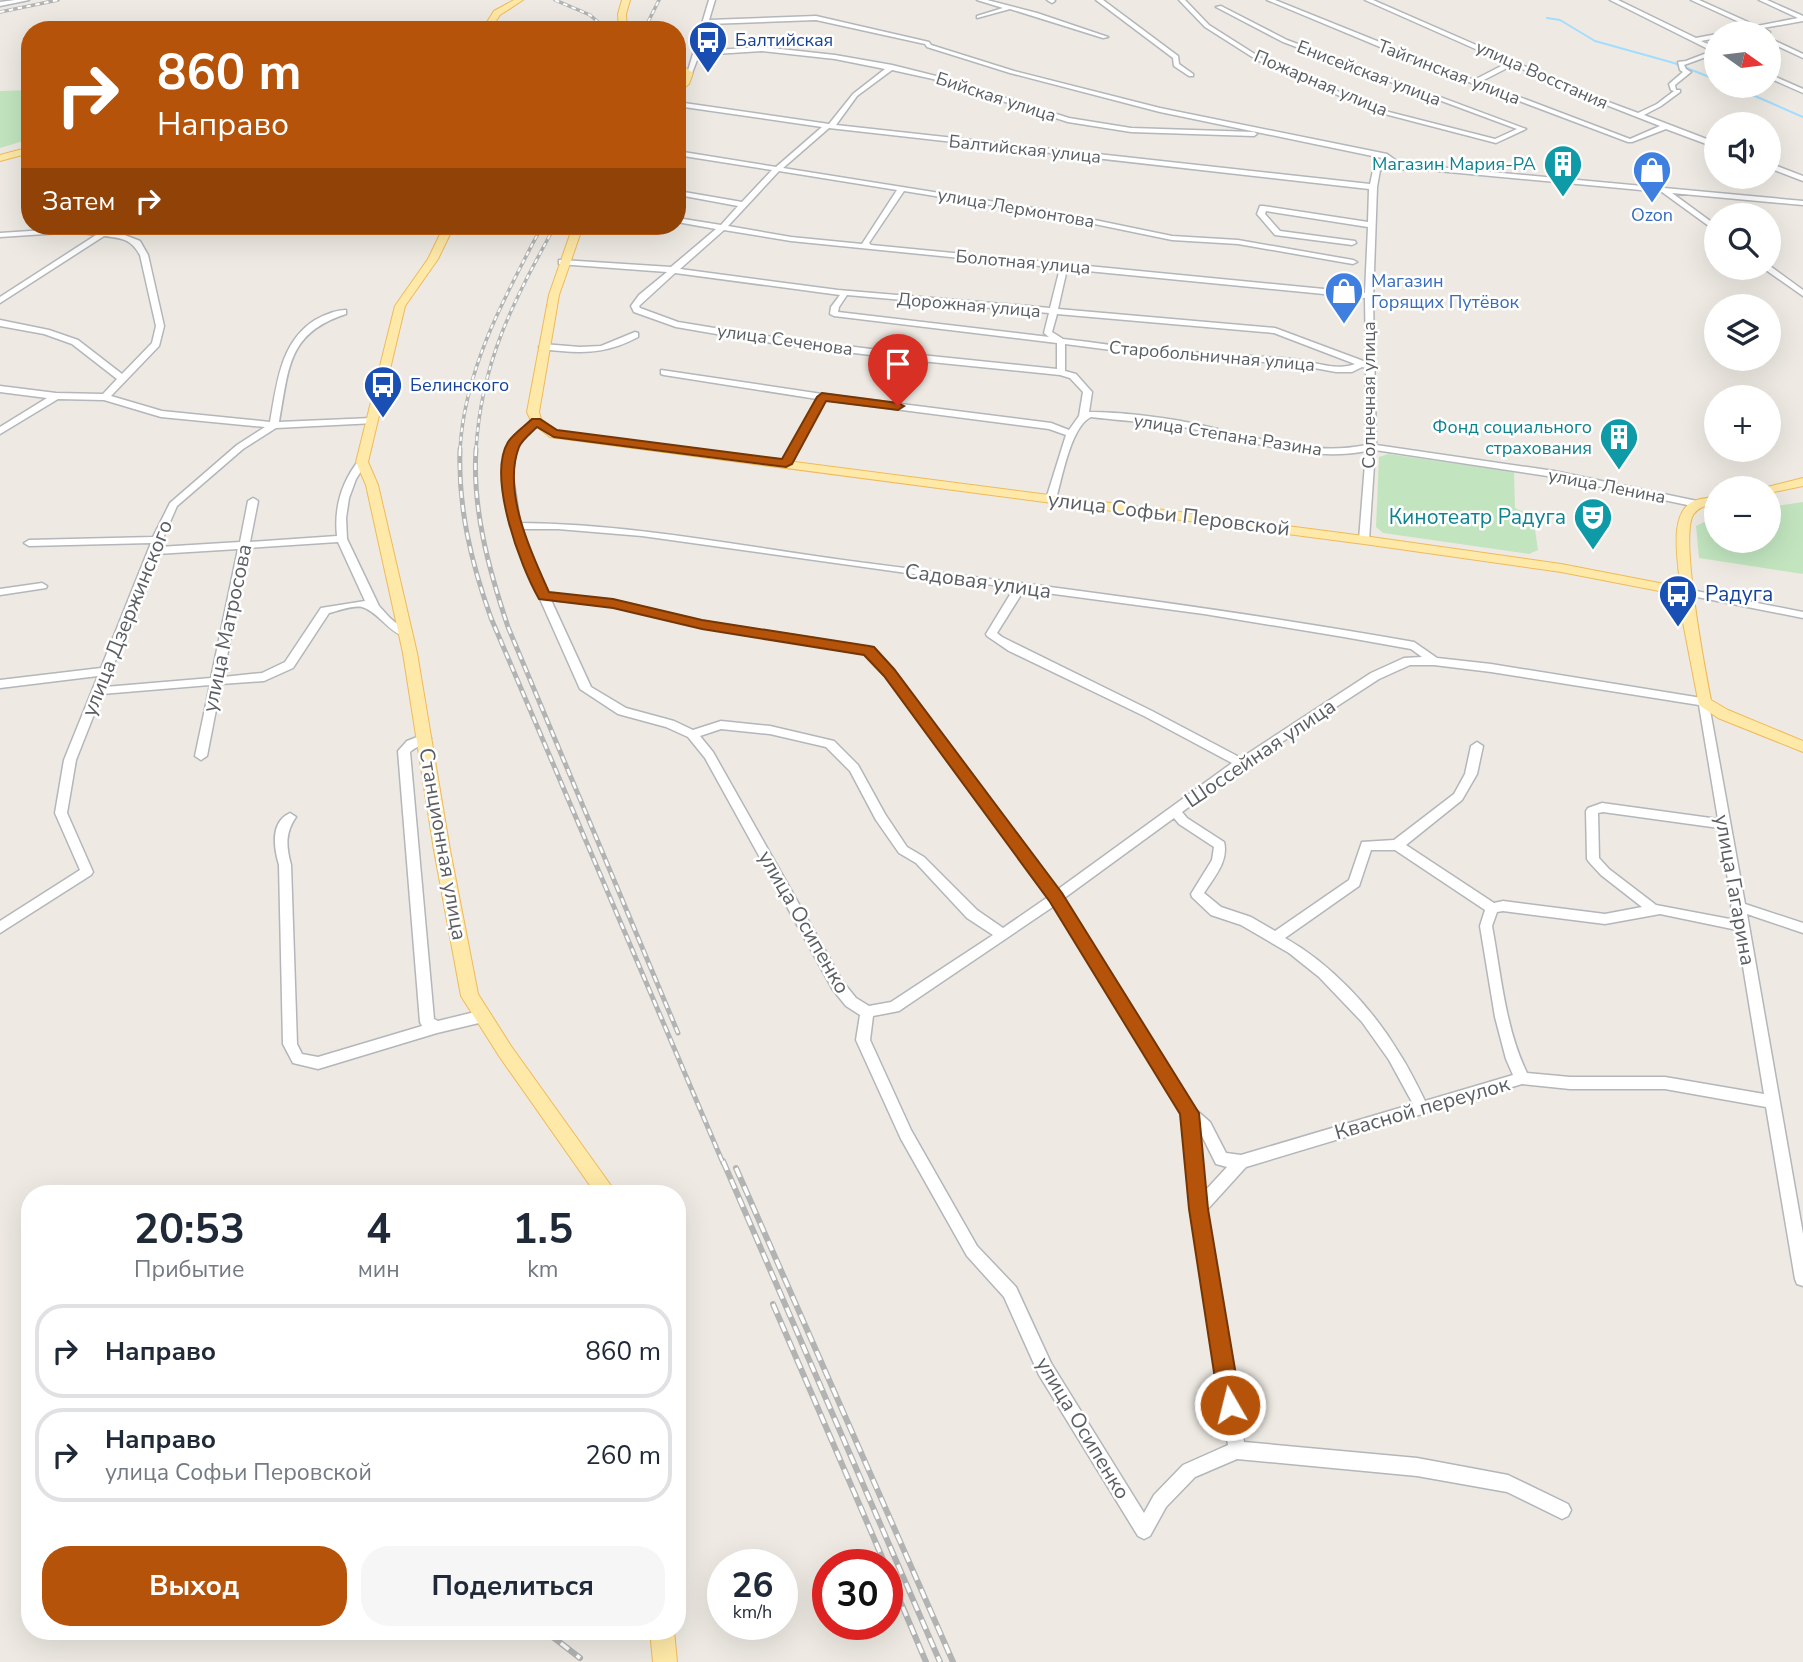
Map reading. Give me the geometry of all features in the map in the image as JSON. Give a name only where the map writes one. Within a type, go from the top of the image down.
[{"type":"main road","points":[[492,21],[497,13],[519,0]]},
{"type":"main road","points":[[622,21],[625,0]]},
{"type":"main road","points":[[686,71],[689,73],[686,82]]},
{"type":"main road","points":[[0,158],[21,152]]},
{"type":"main road","points":[[363,459],[400,306],[433,259],[445,235]]},
{"type":"main road","points":[[536,421],[533,412],[551,298],[574,235]]},
{"type":"main road","name":"улица Софьи Перовской","points":[[536,421],[554,433],[1364,540],[1561,568],[1686,592]]},
{"type":"main road","name":"Станционная улица","points":[[363,459],[372,485],[403,633],[410,653],[442,850],[470,996],[602,1185]]},
{"type":"main road","points":[[1781,487],[1803,482]]},
{"type":"main road","name":"улица Ленина","points":[[1697,504],[1704,503]]},
{"type":"main road","name":"улица Гагарина","points":[[1697,504],[1686,516],[1686,592],[1703,702]]},
{"type":"main road","points":[[1703,702],[1723,714],[1803,747]]},
{"type":"main road","points":[[663,1640],[665,1662]]},
{"type":"street","points":[[0,4],[26,0]]},
{"type":"street","points":[[689,73],[712,0]]},
{"type":"street","points":[[980,0],[1035,13],[1105,37]]},
{"type":"street","points":[[1099,0],[1144,35],[1171,51],[1176,57],[1176,65],[1191,75]]},
{"type":"street","name":"Пожарная улица","points":[[1182,0],[1207,26],[1227,40],[1280,69],[1378,111],[1496,141],[1523,129]]},
{"type":"street","name":"Тайгинская улица","points":[[1269,0],[1630,141],[1665,127]]},
{"type":"street","name":"улица Восстания","points":[[1368,0],[1637,116],[1704,141]]},
{"type":"street","points":[[1613,0],[1704,44]]},
{"type":"street","points":[[1680,0],[1726,21]]},
{"type":"street","points":[[1694,0],[1735,21]]},
{"type":"street","points":[[1762,0],[1803,18]]},
{"type":"street","name":"Енисейская улица","points":[[1219,7],[1285,41],[1523,129]]},
{"type":"street","points":[[979,17],[1007,8]]},
{"type":"street","name":"Бийская улица","points":[[706,22],[817,18],[927,43],[929,46],[1012,72],[1160,110],[1384,156],[1399,166]]},
{"type":"street","points":[[1782,24],[1803,18]]},
{"type":"street","points":[[1696,40],[1704,38]]},
{"type":"street","points":[[1782,40],[1803,49]]},
{"type":"street","points":[[1782,46],[1803,56]]},
{"type":"street","name":"Бийская улица","points":[[697,54],[733,50],[796,52],[892,67],[965,86],[1068,120],[1130,130],[1296,137]]},
{"type":"street","points":[[1637,116],[1659,105],[1676,90],[1672,84],[1688,72],[1680,63],[1688,63],[1704,56]]},
{"type":"street","points":[[1475,82],[1514,62]]},
{"type":"street","points":[[677,270],[724,226],[776,170],[829,126],[855,95],[892,67]]},
{"type":"street","points":[[1782,82],[1803,91]]},
{"type":"street","name":"Балтийская улица","points":[[686,105],[829,126],[1373,187]]},
{"type":"street","name":"улица Лермонтова","points":[[686,155],[1046,212],[1172,238],[1238,242],[1353,262]]},
{"type":"street","points":[[1377,168],[1399,166],[1803,203]]},
{"type":"street","name":"Солнечная улица","points":[[1364,540],[1371,447],[1366,366],[1373,187],[1377,168]]},
{"type":"street","points":[[1781,170],[1803,179]]},
{"type":"street","points":[[869,247],[865,243],[902,189]]},
{"type":"street","points":[[1665,191],[1704,220]]},
{"type":"street","points":[[687,194],[744,205]]},
{"type":"street","points":[[1352,243],[1278,233],[1261,214],[1263,208],[1372,225]]},
{"type":"street","name":"Болотная улица","points":[[686,221],[791,239],[1370,296]]},
{"type":"street","points":[[0,235],[21,233]]},
{"type":"street","points":[[0,300],[100,235]]},
{"type":"street","points":[[105,397],[156,344],[160,326],[144,255],[137,243],[112,235]]},
{"type":"street","name":"Дорожная улица","points":[[562,262],[677,270],[845,293],[1275,331],[1366,366]]},
{"type":"street","points":[[1051,499],[1071,434],[1084,416],[1088,392],[1073,376],[1061,372],[1060,341],[1048,332],[1065,266]]},
{"type":"street","name":"улица Сеченова","points":[[677,270],[642,297],[635,306],[637,310],[676,324],[757,338],[911,358],[1061,372]]},
{"type":"street","points":[[1781,278],[1803,294]]},
{"type":"street","name":"Старобольничная улица","points":[[845,293],[835,307],[834,314],[1150,352],[1298,362],[1336,369],[1366,366]]},
{"type":"street","points":[[275,425],[288,353],[311,325],[327,315],[343,312]]},
{"type":"street","points":[[0,323],[46,332],[75,342],[121,378]]},
{"type":"street","points":[[543,348],[592,351],[614,348],[635,335]]},
{"type":"street","points":[[664,372],[822,397],[1051,426],[1071,434]]},
{"type":"street","points":[[0,389],[56,396],[105,397],[161,414],[275,425],[372,421]]},
{"type":"street","points":[[0,431],[56,396]]},
{"type":"street","points":[[786,464],[822,397]]},
{"type":"street","name":"улица Степана Разина","points":[[1084,416],[1091,414],[1185,425],[1332,451],[1357,453],[1371,447]]},
{"type":"street","points":[[536,421],[514,443],[507,471],[516,526],[586,689],[622,711],[670,723],[692,734],[721,724],[770,730],[830,744],[854,768],[880,817],[903,850],[920,860],[972,914],[1003,935]]},
{"type":"street","name":"улица Дзержинского","points":[[0,928],[87,872],[61,813],[70,760],[152,551],[173,505],[240,447],[275,425]]},
{"type":"street","name":"улица Ленина","points":[[1371,447],[1554,474],[1697,504]]},
{"type":"street","points":[[363,459],[351,475],[343,500],[342,540],[374,609]]},
{"type":"street","name":"улица Матросова","points":[[201,756],[253,501]]},
{"type":"street","name":"Садовая улица","points":[[516,526],[546,526],[651,536],[1179,607],[1413,646],[1434,661]]},
{"type":"street","points":[[29,543],[157,540]]},
{"type":"street","points":[[152,551],[342,540]]},
{"type":"street","points":[[0,592],[42,586]]},
{"type":"street","points":[[1021,586],[991,634],[1004,646],[1037,657],[1166,721],[1241,763]]},
{"type":"street","name":"улица Софьи Перовской","points":[[1686,592],[1803,615]]},
{"type":"street","points":[[544,596],[613,603],[702,624],[869,651],[889,672],[1056,898],[1190,1113],[1205,1127],[1222,1159],[1241,1162]]},
{"type":"street","points":[[97,691],[264,677],[289,665],[325,610],[362,603],[374,609],[390,625],[403,633]]},
{"type":"street","name":"Шоссейная улица","points":[[867,1012],[894,1007],[1056,898],[1241,763],[1375,676],[1408,661],[1434,661],[1703,702]]},
{"type":"street","points":[[0,684],[105,671]]},
{"type":"street","name":"улица Гагарина","points":[[1703,702],[1772,1102],[1797,1214],[1803,1279]]},
{"type":"street","name":"улица Осипенко","points":[[692,734],[709,755],[838,986],[851,1002],[867,1012],[863,1040],[906,1134],[972,1251],[1010,1292],[1045,1369],[1144,1530],[1160,1501],[1189,1471],[1237,1450]]},
{"type":"street","points":[[425,738],[411,744],[404,751],[428,1022],[437,1027]]},
{"type":"street","points":[[1397,845],[1458,797],[1471,774],[1478,746]]},
{"type":"street","points":[[1654,910],[1605,872],[1593,859],[1590,817],[1592,811],[1602,807],[1724,824]]},
{"type":"street","points":[[1175,811],[1183,821],[1220,845],[1218,861],[1197,894],[1216,911],[1246,921],[1294,949],[1324,973],[1367,1017],[1394,1056],[1422,1108]]},
{"type":"street","points":[[290,817],[285,823],[279,844],[285,865],[290,1044],[298,1059],[318,1063],[483,1016]]},
{"type":"street","points":[[1275,938],[1355,883],[1366,845],[1397,845],[1492,908],[1503,906],[1605,919],[1654,910],[1741,926]]},
{"type":"street","points":[[1737,906],[1803,928]]},
{"type":"street","points":[[1492,908],[1486,926],[1502,1017],[1513,1059],[1522,1078]]},
{"type":"street","name":"Квасной переулок","points":[[1241,1162],[1522,1078],[1547,1084],[1651,1082],[1713,1090],[1772,1102]]},
{"type":"street","points":[[1190,1113],[1199,1209],[1237,1450],[1417,1467],[1508,1484],[1562,1510]]},
{"type":"street","points":[[1199,1209],[1241,1162]]},
{"type":"green space","points":[[21,90],[21,142],[0,148],[0,91]]},
{"type":"green space","points":[[1388,454],[1514,472],[1515,508],[1533,516],[1538,550],[1529,554],[1383,533],[1376,527],[1379,457]]},
{"type":"green space","points":[[1803,502],[1803,574],[1699,558],[1696,526],[1704,522],[1704,553],[1781,553],[1781,505]]},
{"type":"waterway","points":[[1547,18],[1560,20],[1595,41],[1674,63],[1704,75]]},
{"type":"waterway","points":[[1759,98],[1803,117]]},
{"type":"railway","points":[[0,12],[58,0]]},
{"type":"railway","points":[[555,0],[590,15],[597,21]]},
{"type":"railway","points":[[648,21],[659,0]]},
{"type":"railway","points":[[460,450],[463,420],[478,362],[514,279],[537,235]]},
{"type":"railway","points":[[476,450],[479,418],[492,360],[513,307],[550,235]]},
{"type":"railway","points":[[476,449],[479,517],[494,584],[508,627],[678,1033]]},
{"type":"railway","points":[[460,450],[461,492],[467,535],[491,618],[723,1163]]},
{"type":"railway","points":[[723,1161],[940,1662]]},
{"type":"railway","points":[[736,1168],[953,1662]]},
{"type":"railway","points":[[773,1304],[879,1549]]},
{"type":"railway","points":[[903,1608],[926,1662]]},
{"type":"railway","points":[[557,1640],[580,1658]]},
{"type":"place","name":"Балтийская","points":[[708,74]]},
{"type":"place","name":"Магазин Мария-РА","points":[[1563,198]]},
{"type":"place","name":"Ozon","points":[[1652,204]]},
{"type":"place","name":"Магазин Горящих Путёвок","points":[[1344,325]]},
{"type":"place","name":"Белинского","points":[[383,419]]},
{"type":"place","name":"Фонд социального страхования","points":[[1619,471]]},
{"type":"place","name":"Кинотеатр Радуга","points":[[1593,551]]},
{"type":"place","name":"Радуга","points":[[1678,628]]},
{"type":"route","points":[[898,406],[822,397],[786,464],[554,433],[536,421],[514,443],[507,471],[516,526],[525,554],[544,596],[561,600],[613,603],[702,624],[835,643],[869,651],[889,672],[1056,898],[1190,1113],[1199,1209],[1230,1405]]}]
